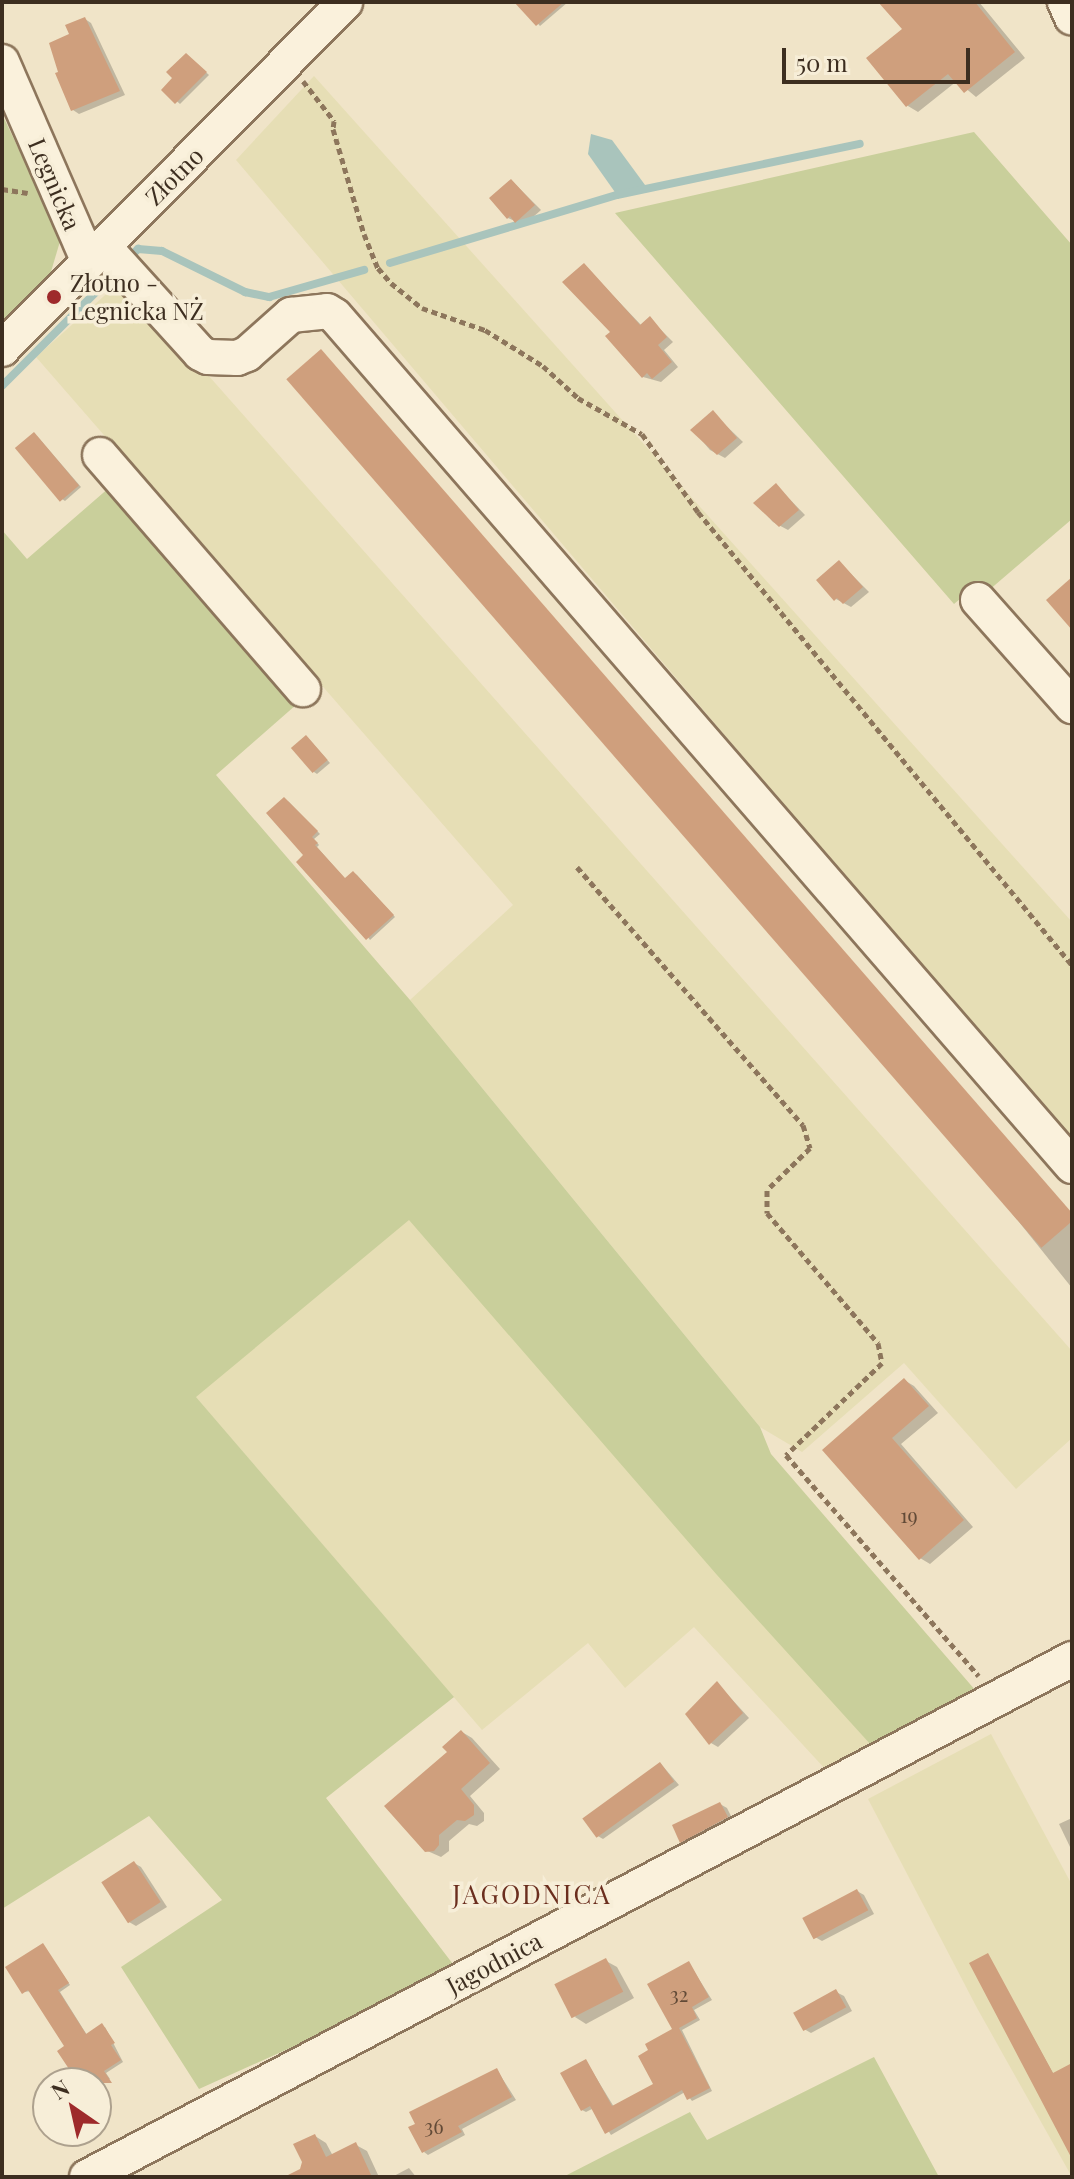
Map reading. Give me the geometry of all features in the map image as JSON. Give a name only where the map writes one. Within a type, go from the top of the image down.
[{"type":"street","name":"Złotno","points":[[2,349],[109,261],[298,49],[345,2]]},
{"type":"street","points":[[1065,2],[1072,18]]},
{"type":"street","name":"Legnicka","points":[[2,62],[109,261],[200,353],[208,357],[237,358],[247,354],[291,315],[327,311],[335,316],[1072,1166]]},
{"type":"street","points":[[100,455],[303,689]]},
{"type":"street","points":[[978,600],[1072,706]]},
{"type":"street","name":"Jagodnica","points":[[87,2177],[1072,1659]]},
{"type":"path","points":[[298,49],[302,80],[334,121],[333,129],[364,234],[384,275],[422,308],[485,330],[543,366],[578,398],[642,434],[698,512],[1072,965]]},
{"type":"path","points":[[577,867],[803,1125],[810,1148],[767,1190],[767,1213],[878,1343],[882,1363],[786,1455],[998,1698]]},
{"type":"shaded area","points":[[314,76],[1072,922],[1072,1144],[236,160]]},
{"type":"shaded area","points":[[123,279],[1072,1351],[1072,1438],[1016,1489],[904,1363],[802,1452],[760,1427],[410,1000],[513,905],[36,357]]},
{"type":"shaded area","points":[[409,1219],[871,1745],[827,1771],[694,1627],[625,1688],[588,1643],[482,1730],[195,1396]]},
{"type":"shaded area","points":[[991,1734],[1072,1885],[1072,2177],[977,2008],[868,1799]]},
{"type":"green space","points":[[2,114],[61,238],[50,275],[2,322]]},
{"type":"green space","points":[[974,132],[1072,245],[1072,519],[988,591],[980,582],[954,604],[615,213]]},
{"type":"green space","points":[[133,467],[321,683],[216,775],[410,1000],[760,1427],[771,1454],[976,1691],[871,1745],[717,1575],[409,1220],[196,1397],[454,1697],[326,1798],[459,1972],[199,2089],[121,1967],[222,1900],[149,1816],[2,1909],[2,530],[27,559]]},
{"type":"green space","points":[[874,2057],[939,2177],[563,2177],[690,2112],[707,2140]]},
{"type":"water","points":[[591,134],[612,140],[648,189],[617,195],[588,154]]},
{"type":"building","points":[[514,2],[564,2],[536,26]]},
{"type":"building","points":[[878,2],[975,2],[1015,52],[964,93],[948,74],[906,107],[866,58],[902,29]]},
{"type":"building","points":[[85,17],[120,91],[71,111],[55,73],[58,72],[49,43],[69,34],[65,25]]},
{"type":"building","points":[[186,53],[207,72],[175,104],[161,90],[172,78],[166,72]]},
{"type":"building","points":[[511,179],[535,205],[515,223],[510,216],[507,219],[489,198]]},
{"type":"building","points":[[584,263],[640,325],[650,316],[667,337],[658,345],[672,362],[652,379],[647,373],[642,378],[605,336],[610,332],[562,282]]},
{"type":"building","points":[[321,349],[1072,1213],[1072,1221],[1041,1248],[286,379]]},
{"type":"building","points":[[713,410],[737,438],[717,455],[690,430]]},
{"type":"building","points":[[34,432],[79,486],[60,502],[15,448]]},
{"type":"building","points":[[776,483],[799,510],[779,527],[753,503]]},
{"type":"building","points":[[839,560],[863,587],[843,604],[837,598],[834,601],[816,580]]},
{"type":"building","points":[[1072,577],[1072,630],[1046,600]]},
{"type":"building","points":[[306,735],[328,760],[313,773],[291,748]]},
{"type":"building","points":[[284,797],[318,831],[312,837],[318,843],[315,845],[345,878],[353,871],[394,915],[366,940],[296,862],[303,855],[266,813]]},
{"type":"building","points":[[904,1378],[929,1406],[892,1438],[964,1520],[919,1560],[822,1450]]},
{"type":"building","points":[[717,1681],[743,1713],[709,1745],[685,1714]]},
{"type":"building","points":[[461,1730],[490,1763],[461,1789],[474,1805],[474,1815],[465,1821],[457,1820],[439,1835],[439,1845],[434,1851],[425,1852],[384,1806],[447,1752],[442,1747]]},
{"type":"building","points":[[660,1762],[674,1781],[596,1838],[582,1818]]},
{"type":"building","points":[[720,1802],[728,1817],[680,1843],[672,1825]]},
{"type":"building","points":[[134,1861],[161,1902],[128,1923],[101,1882]]},
{"type":"building","points":[[857,1889],[868,1910],[814,1939],[802,1918]]},
{"type":"building","points":[[43,1943],[69,1983],[58,1990],[86,2034],[102,2023],[115,2043],[111,2045],[121,2060],[110,2067],[68,2067],[57,2051],[64,2046],[28,1990],[22,1994],[5,1967]]},
{"type":"building","points":[[988,1953],[1053,2073],[1072,2063],[1072,2159],[969,1963]]},
{"type":"building","points":[[606,1958],[623,1992],[572,2018],[554,1984]]},
{"type":"building","points":[[689,1961],[709,1997],[692,2007],[697,2018],[679,2028],[710,2088],[687,2100],[682,2090],[605,2134],[590,2106],[581,2111],[560,2073],[586,2059],[612,2106],[653,2084],[638,2056],[648,2050],[645,2044],[672,2029],[647,1984]]},
{"type":"building","points":[[836,1989],[846,2007],[803,2031],[793,2013]]},
{"type":"building","points":[[497,2068],[512,2097],[458,2126],[462,2132],[422,2153],[408,2127],[415,2124],[409,2112]]},
{"type":"building","points":[[315,2134],[326,2157],[356,2142],[372,2177],[284,2177],[300,2169],[302,2162],[293,2144]]},
{"type":"waterway","points":[[390,263],[617,195],[860,144]]},
{"type":"waterway","points":[[127,260],[138,249],[162,251],[245,292],[269,297],[364,270]]},
{"type":"waterway","points":[[2,386],[115,273]]},
{"type":"place","name":"Złotno - Legnicka NŻ","points":[[54,297]]},
{"type":"district","name":"JAGODNICA","points":[[532,1894]]}]
